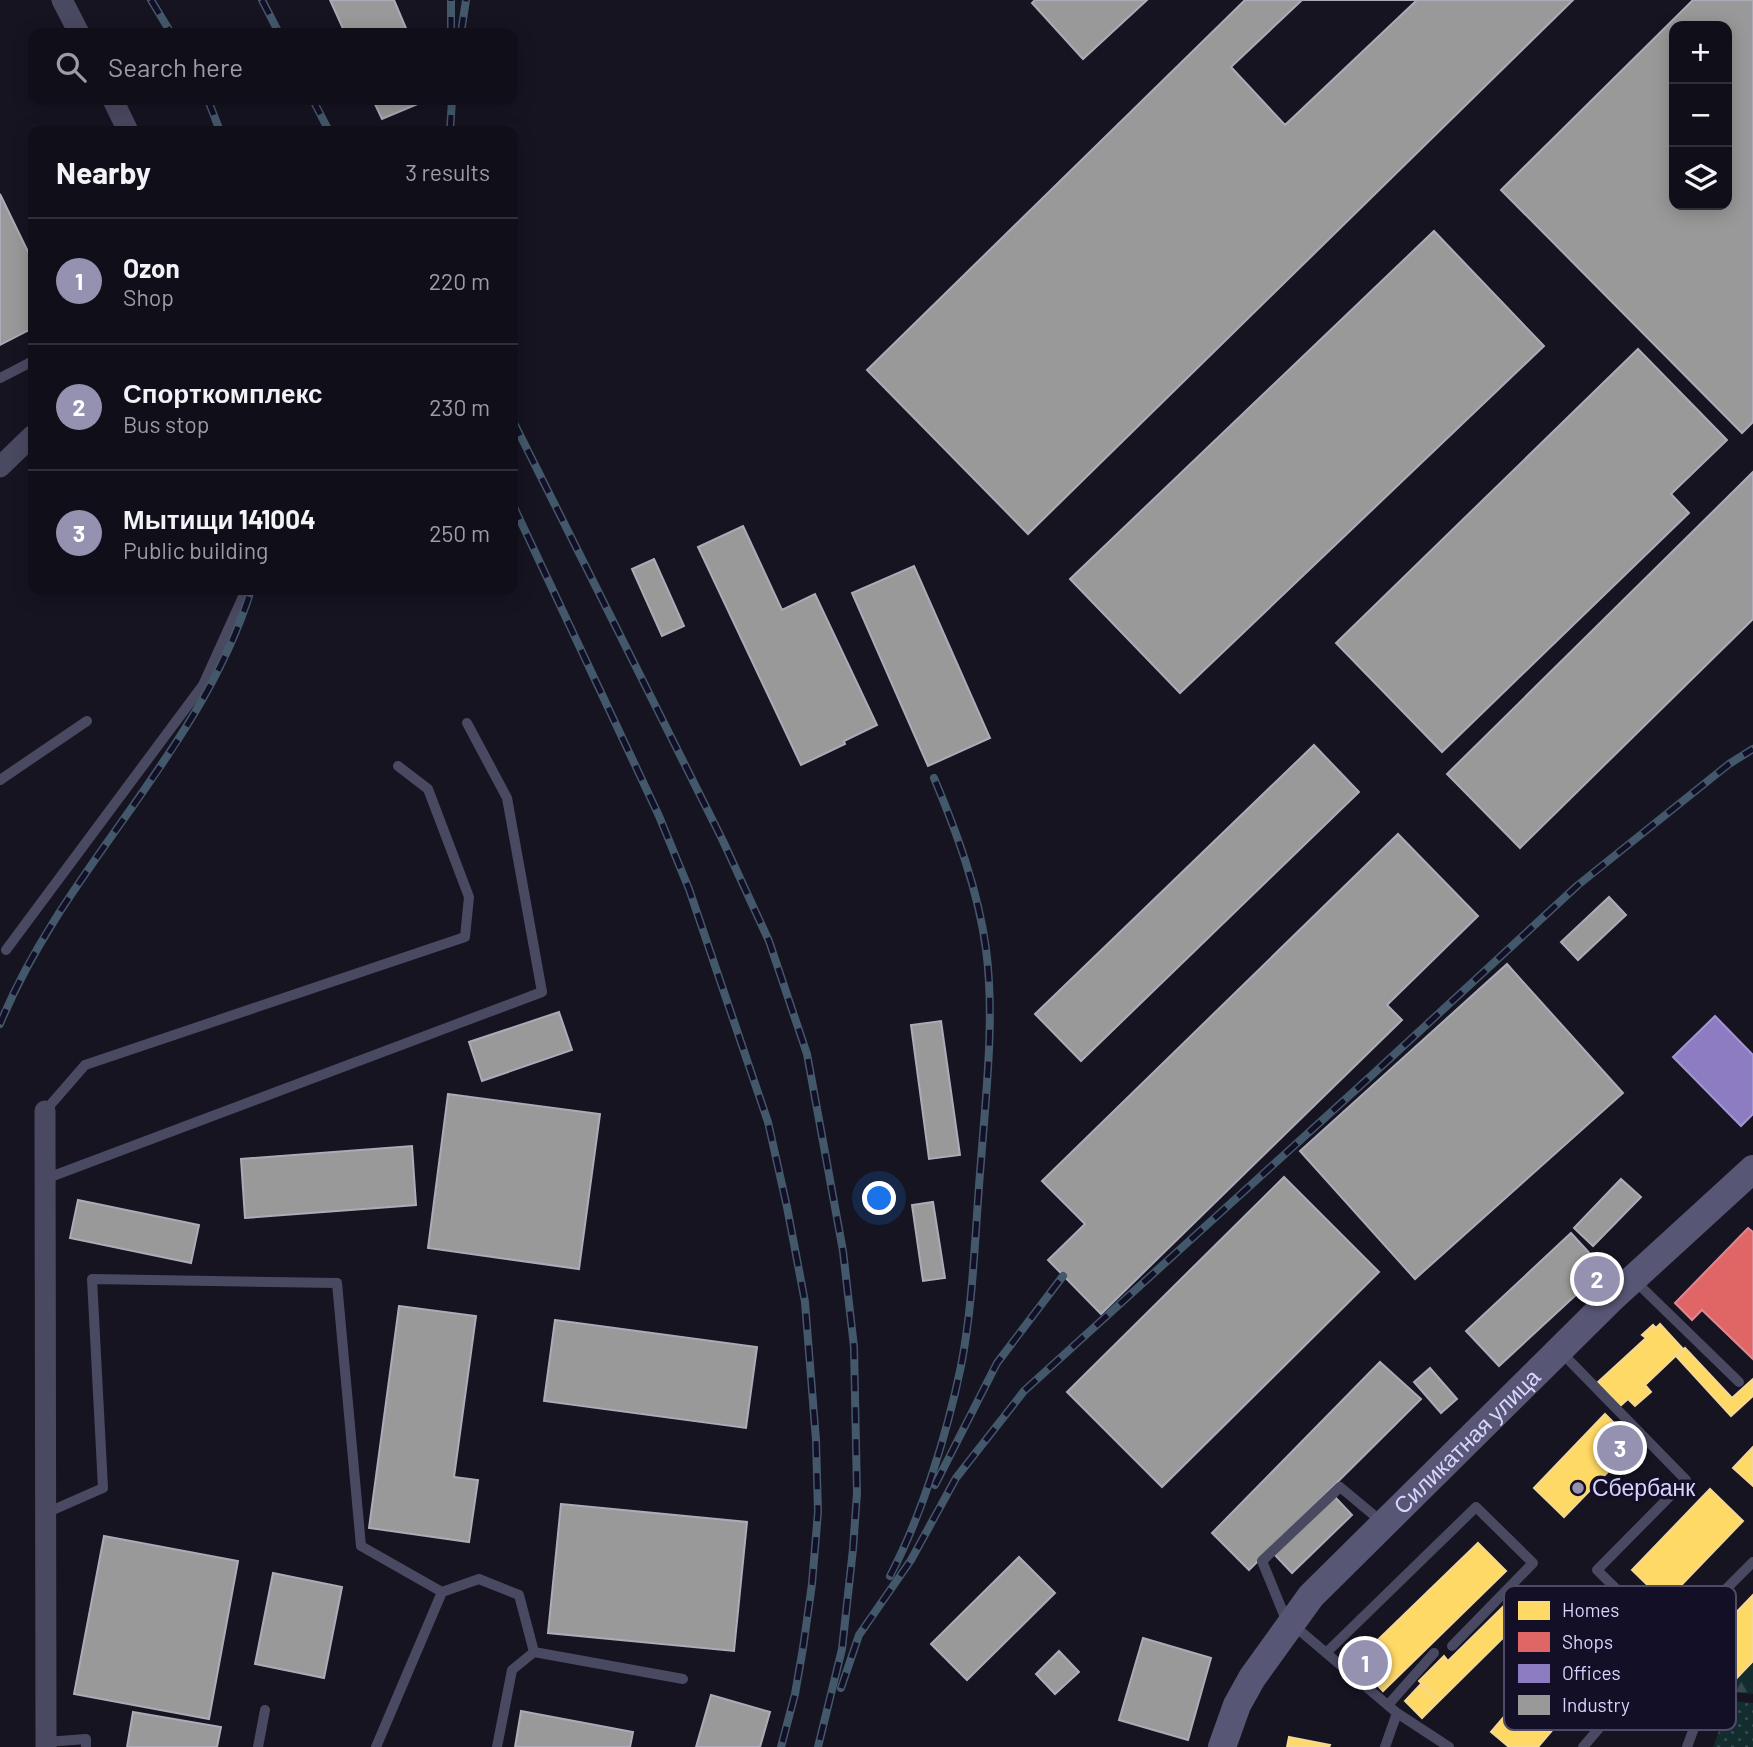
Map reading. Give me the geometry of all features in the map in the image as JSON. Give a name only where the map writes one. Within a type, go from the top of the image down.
[{"type":"street","points":[[62,0],[76,28]]},
{"type":"street","points":[[115,105],[126,126]]},
{"type":"street","points":[[0,467],[28,440]]},
{"type":"street","points":[[45,1111],[46,1744]]},
{"type":"street","name":"Силикатная улица","points":[[1222,1747],[1237,1705],[1252,1678],[1311,1596],[1633,1279],[1750,1178]]},
{"type":"lane","points":[[0,378],[28,364]]},
{"type":"lane","points":[[6,950],[203,685],[244,595]]},
{"type":"lane","points":[[0,780],[87,721]]},
{"type":"lane","points":[[45,1179],[542,992],[507,798],[467,723]]},
{"type":"lane","points":[[45,1111],[85,1065],[465,937],[469,897],[433,801],[428,789],[398,766]]},
{"type":"lane","points":[[46,1513],[103,1488],[92,1279],[337,1283],[361,1546],[442,1592]]},
{"type":"lane","points":[[1633,1279],[1739,1382]]},
{"type":"lane","points":[[1559,1350],[1686,1480],[1597,1570],[1613,1586]]},
{"type":"lane","points":[[1385,1524],[1340,1486],[1262,1561],[1291,1626],[1393,1709],[1449,1747]]},
{"type":"lane","points":[[1326,1653],[1476,1507],[1533,1563],[1511,1586]]},
{"type":"lane","points":[[1729,1586],[1753,1562]]},
{"type":"lane","points":[[376,1747],[442,1592],[479,1579],[519,1595],[534,1652]]},
{"type":"lane","points":[[1452,1646],[1504,1593]]},
{"type":"lane","points":[[497,1747],[512,1670],[534,1652],[683,1679]]},
{"type":"lane","points":[[1385,1747],[1393,1709],[1434,1653]]},
{"type":"lane","points":[[258,1747],[265,1710]]},
{"type":"lane","points":[[1583,1747],[1598,1730]]},
{"type":"lane","points":[[1687,1747],[1693,1730]]},
{"type":"lane","points":[[46,1744],[86,1739],[86,1747]]},
{"type":"green space","points":[[1753,1661],[1753,1694],[1736,1692],[1736,1679]]},
{"type":"green space","points":[[1736,1701],[1753,1703],[1753,1747],[1713,1747],[1719,1730],[1736,1730]]},
{"type":"building: Homes","points":[[1660,1324],[1683,1349],[1645,1385],[1651,1392],[1635,1406],[1628,1399],[1620,1406],[1598,1382],[1646,1338],[1642,1335],[1653,1325],[1656,1328]]},
{"type":"building: Homes","points":[[1685,1348],[1732,1398],[1752,1380],[1753,1396],[1731,1416],[1676,1356]]},
{"type":"building: Homes","points":[[1605,1414],[1635,1444],[1564,1517],[1534,1488]]},
{"type":"building: Homes","points":[[1753,1447],[1753,1486],[1733,1468]]},
{"type":"building: Homes","points":[[1710,1489],[1743,1521],[1680,1586],[1648,1586],[1632,1570]]},
{"type":"building: Homes","points":[[1478,1543],[1506,1571],[1383,1691],[1355,1662]]},
{"type":"building: Homes","points":[[1753,1595],[1753,1661],[1736,1679],[1736,1613]]},
{"type":"building: Homes","points":[[1504,1606],[1504,1637],[1439,1701],[1419,1681],[1444,1656],[1448,1661]]},
{"type":"building: Homes","points":[[1421,1684],[1439,1701],[1422,1718],[1405,1701]]},
{"type":"building: Homes","points":[[1504,1717],[1504,1730],[1552,1730],[1538,1747],[1509,1747],[1491,1732]]},
{"type":"building: Homes","points":[[1289,1737],[1330,1745],[1287,1747]]},
{"type":"building: Shops","points":[[1748,1228],[1753,1232],[1753,1359],[1702,1310],[1692,1320],[1675,1303]]},
{"type":"building: Offices","points":[[1715,1016],[1753,1055],[1753,1114],[1741,1126],[1673,1057]]},
{"type":"building: Industry","points":[[330,0],[394,0],[406,28],[343,28]]},
{"type":"building: Industry","points":[[1035,0],[1147,0],[1083,59],[1032,3]]},
{"type":"building: Industry","points":[[1245,0],[1573,0],[1028,534],[867,370]]},
{"type":"building: Industry","points":[[1302,0],[1417,0],[1285,125],[1231,67]]},
{"type":"building: Industry","points":[[1693,0],[1753,0],[1753,422],[1742,433],[1501,190],[1669,24],[1669,210],[1732,210],[1732,21],[1672,21]]},
{"type":"building: Industry","points":[[375,105],[415,105],[382,119]]},
{"type":"building: Industry","points":[[0,194],[28,252],[28,331],[0,345]]},
{"type":"building: Industry","points":[[1434,231],[1544,346],[1180,693],[1070,579]]},
{"type":"building: Industry","points":[[1638,349],[1727,440],[1671,494],[1689,513],[1442,752],[1336,643]]},
{"type":"building: Industry","points":[[1753,472],[1753,619],[1520,848],[1447,774]]},
{"type":"building: Industry","points":[[743,526],[782,610],[815,594],[877,725],[801,765],[698,547]]},
{"type":"building: Industry","points":[[654,559],[684,626],[662,636],[632,569]]},
{"type":"building: Industry","points":[[914,566],[990,738],[928,766],[852,593]]},
{"type":"building: Industry","points":[[1314,745],[1359,792],[1081,1061],[1035,1014]]},
{"type":"building: Industry","points":[[1398,834],[1478,916],[1387,1005],[1402,1020],[1101,1314],[1048,1260],[1085,1224],[1042,1181]]},
{"type":"building: Industry","points":[[1609,897],[1626,915],[1578,960],[1561,942]]},
{"type":"building: Industry","points":[[1507,964],[1623,1093],[1415,1279],[1300,1151]]},
{"type":"building: Industry","points":[[559,1012],[572,1050],[482,1081],[469,1042]]},
{"type":"building: Industry","points":[[941,1021],[960,1155],[929,1159],[911,1025]]},
{"type":"building: Industry","points":[[448,1094],[600,1114],[579,1269],[428,1248]]},
{"type":"building: Industry","points":[[412,1146],[416,1205],[245,1218],[241,1159]]},
{"type":"building: Industry","points":[[1284,1177],[1379,1272],[1162,1487],[1067,1392]]},
{"type":"building: Industry","points":[[1621,1179],[1641,1197],[1593,1246],[1574,1228]]},
{"type":"building: Industry","points":[[78,1200],[199,1225],[191,1263],[70,1238]]},
{"type":"building: Industry","points":[[933,1202],[945,1278],[923,1281],[912,1205]]},
{"type":"building: Industry","points":[[1571,1233],[1604,1269],[1499,1366],[1466,1331]]},
{"type":"building: Industry","points":[[399,1306],[476,1316],[454,1477],[478,1480],[469,1542],[369,1528]]},
{"type":"building: Industry","points":[[555,1320],[757,1347],[746,1428],[544,1401]]},
{"type":"building: Industry","points":[[1380,1362],[1421,1399],[1249,1570],[1212,1533]]},
{"type":"building: Industry","points":[[1430,1368],[1457,1399],[1441,1413],[1414,1382]]},
{"type":"building: Industry","points":[[1334,1496],[1352,1515],[1292,1573],[1274,1554]]},
{"type":"building: Industry","points":[[561,1504],[747,1522],[734,1651],[548,1633]]},
{"type":"building: Industry","points":[[104,1536],[238,1561],[209,1719],[74,1694]]},
{"type":"building: Industry","points":[[1019,1557],[1055,1593],[967,1680],[931,1644]]},
{"type":"building: Industry","points":[[273,1573],[342,1587],[324,1678],[255,1664]]},
{"type":"building: Industry","points":[[1143,1638],[1211,1658],[1188,1740],[1119,1720]]},
{"type":"building: Industry","points":[[1059,1651],[1079,1672],[1055,1694],[1036,1674]]},
{"type":"building: Industry","points":[[711,1695],[770,1712],[760,1747],[696,1747]]},
{"type":"building: Industry","points":[[521,1711],[633,1732],[630,1747],[515,1747]]},
{"type":"building: Industry","points":[[133,1712],[221,1727],[217,1747],[127,1747]]},
{"type":"railway","points":[[151,0],[168,28]]},
{"type":"railway","points":[[262,0],[276,28]]},
{"type":"railway","points":[[451,0],[451,28]]},
{"type":"railway","points":[[462,28],[466,0]]},
{"type":"railway","points":[[210,105],[218,126]]},
{"type":"railway","points":[[316,105],[326,126]]},
{"type":"railway","points":[[450,126],[452,105]]},
{"type":"railway","points":[[518,431],[723,841],[769,941],[807,1054],[843,1251],[854,1347],[857,1493],[842,1649],[818,1747]]},
{"type":"railway","points":[[518,516],[659,816],[689,889],[768,1122],[787,1207],[805,1302],[816,1440],[818,1512],[803,1648],[795,1694],[781,1747]]},
{"type":"railway","points":[[0,1024],[27,967],[59,913],[166,758],[199,705],[228,649],[249,595]]},
{"type":"railway","points":[[841,1688],[859,1635],[911,1560],[956,1478],[1024,1391],[1578,885],[1729,764],[1753,749]]},
{"type":"railway","points":[[890,1576],[913,1527],[932,1474],[961,1366],[971,1289],[989,1055],[989,975],[978,905],[966,862],[934,778]]},
{"type":"railway","points":[[935,1485],[997,1363],[1063,1276]]},
{"type":"place","name":"Спорткомплекс","points":[[1597,1279]]},
{"type":"place","name":"Мытищи 141004","points":[[1620,1448]]},
{"type":"place","name":"Сбербанк","points":[[1578,1488]]},
{"type":"place","name":"Ozon","points":[[1365,1663]]}]
